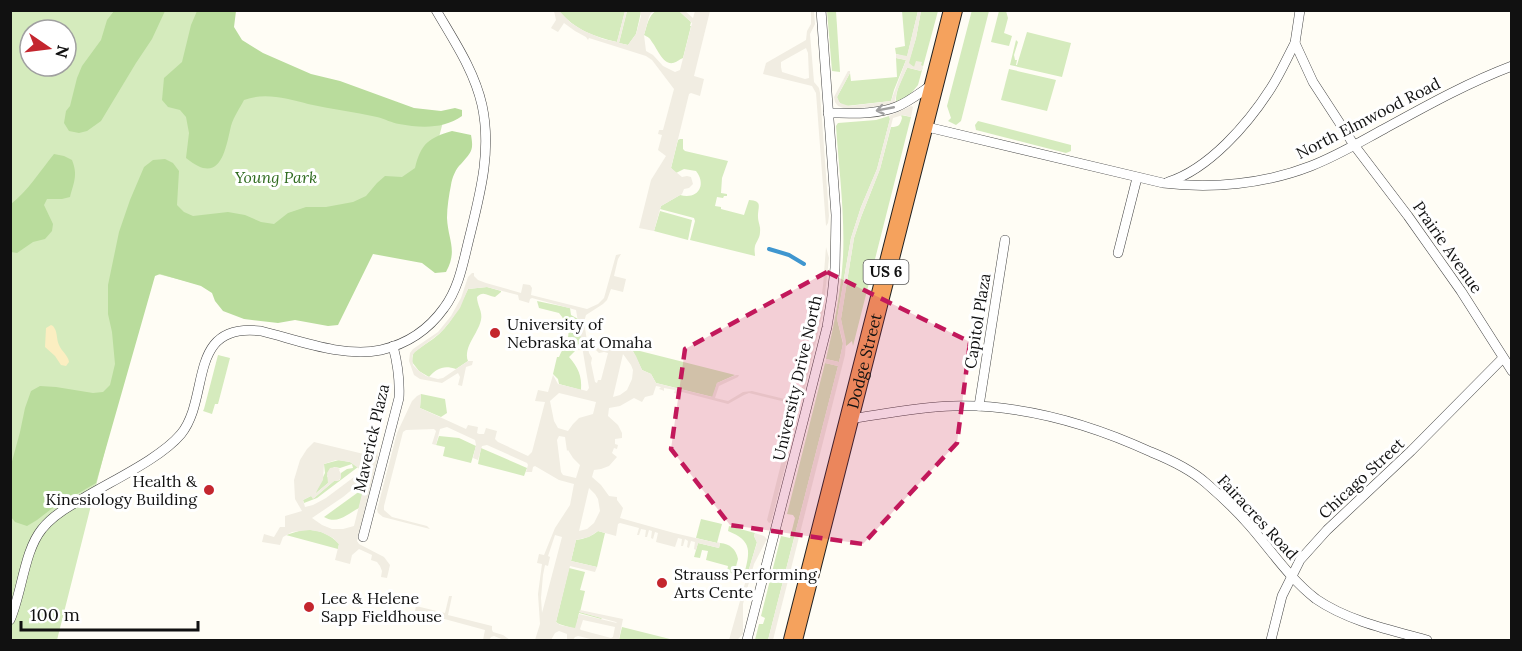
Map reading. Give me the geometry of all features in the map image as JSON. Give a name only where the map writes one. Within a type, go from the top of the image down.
[{"type":"highway","name":"Dodge Street","points":[[793,640],[953,10]]},
{"type":"street","points":[[10,620],[30,553],[39,532],[60,513],[174,442],[191,417],[208,354],[220,338],[249,329],[335,350],[370,351],[406,341],[427,327],[444,309],[462,269],[482,189],[486,164],[486,143],[485,122],[476,84],[460,50],[436,10]]},
{"type":"street","name":"University Drive North","points":[[747,640],[806,414],[831,305],[836,236],[821,10]]},
{"type":"street","points":[[1163,183],[1192,172],[1235,134],[1254,112],[1272,86],[1295,43],[1300,10]]},
{"type":"street","name":"Prairie Avenue","points":[[1295,43],[1313,82],[1354,145],[1461,291],[1512,371]]},
{"type":"street","name":"North Elmwood Road","points":[[923,126],[1163,183],[1185,186],[1228,184],[1267,179],[1310,166],[1438,99],[1512,66]]},
{"type":"street","points":[[828,113],[888,109],[906,102],[935,83]]},
{"type":"street","points":[[1118,253],[1137,178]]},
{"type":"street","name":"Capitol Plaza","points":[[979,406],[1005,240]]},
{"type":"street","name":"Maverick Plaza","points":[[363,537],[399,398],[399,366],[393,346]]},
{"type":"street","name":"Chicago Street","points":[[1271,640],[1282,596],[1300,560],[1327,530],[1412,451],[1503,358]]},
{"type":"street","name":"Fairacres Road","points":[[849,419],[928,408],[979,406],[1025,411],[1074,422],[1128,441],[1172,461],[1204,482],[1231,505],[1302,587],[1318,600],[1334,609],[1380,627],[1427,640]]},
{"type":"highlighted area","points":[[827,272],[970,342],[957,443],[863,544],[730,525],[671,449],[685,349]]},
{"type":"green space","points":[[972,10],[989,11],[961,121],[956,125],[948,121],[951,118],[947,106]]},
{"type":"green space","name":"Young Park","points":[[10,11],[217,11],[206,56],[444,118],[413,236],[363,223],[337,320],[150,272],[57,640],[11,640]]},
{"type":"green space","points":[[114,11],[165,11],[152,39],[101,121],[87,131],[79,133],[69,131],[64,123],[77,78],[82,66],[101,40],[107,20]]},
{"type":"green space","points":[[197,11],[236,11],[234,27],[242,40],[263,53],[311,74],[340,81],[414,108],[441,111],[455,108],[462,110],[462,116],[440,125],[416,126],[284,98],[268,96],[252,98],[244,100],[235,115],[219,162],[214,167],[197,166],[186,158],[189,133],[186,117],[180,110],[168,107],[162,100],[164,78],[182,62],[191,25]]},
{"type":"green space","points":[[559,11],[625,11],[617,42],[585,31],[571,23]]},
{"type":"green space","points":[[627,11],[641,12],[636,34],[628,45],[619,43]]},
{"type":"green space","points":[[656,11],[679,11],[691,22],[683,58],[674,63],[663,59],[648,37],[644,35],[649,18]]},
{"type":"green space","points":[[827,11],[836,11],[840,72],[832,71]]},
{"type":"green space","points":[[902,11],[918,11],[907,57],[896,54],[895,48],[905,46]]},
{"type":"green space","points":[[921,11],[938,11],[918,85],[908,97],[896,103],[898,90],[907,68],[921,71],[923,66],[914,67],[908,64]]},
{"type":"green space","points":[[999,11],[1006,11],[1008,18],[1004,33],[1012,36],[1009,46],[991,42]]},
{"type":"green space","points":[[1027,32],[1071,43],[1062,77],[1010,65],[1016,40],[1018,42],[1014,55],[1017,65]]},
{"type":"green space","points":[[896,58],[906,60],[891,101],[846,106],[839,102],[837,97],[850,73],[851,81],[897,77]]},
{"type":"green space","points":[[1009,69],[1056,80],[1047,111],[1001,100]]},
{"type":"green space","points":[[901,115],[911,117],[853,346],[852,341],[846,346],[841,319],[854,238],[880,169],[891,127],[899,125]]},
{"type":"green space","points":[[889,116],[877,169],[851,238],[837,319],[843,344],[839,362],[826,359],[837,308],[843,257],[836,126],[838,123],[876,120]]},
{"type":"green space","points":[[978,121],[1071,145],[1071,151],[1066,153],[976,130],[975,125]]},
{"type":"green space","points":[[452,131],[471,135],[472,145],[471,151],[454,173],[448,201],[447,218],[452,251],[446,272],[435,273],[422,263],[373,254],[338,325],[328,326],[295,320],[278,323],[244,319],[223,311],[212,293],[201,286],[160,274],[155,276],[96,483],[27,526],[15,522],[11,517],[11,465],[31,391],[40,386],[93,393],[103,392],[110,385],[115,364],[108,314],[108,285],[119,232],[144,167],[153,160],[165,159],[173,163],[179,171],[177,205],[184,212],[193,216],[228,212],[274,224],[288,213],[306,207],[326,207],[353,202],[366,196],[385,176],[402,177],[415,168],[420,153],[427,143],[437,136]]},
{"type":"green space","points":[[680,139],[683,139],[685,151],[728,161],[722,178],[721,193],[727,196],[717,197],[715,206],[744,215],[749,200],[758,203],[760,230],[755,246],[755,256],[690,240],[694,218],[660,209],[661,206],[680,195],[696,193],[701,186],[696,171],[684,169],[676,173],[671,168]]},
{"type":"green space","points":[[54,154],[72,160],[74,165],[74,183],[70,197],[47,199],[44,205],[53,224],[52,231],[45,239],[33,242],[17,253],[11,252],[11,204],[28,187]]},
{"type":"green space","points":[[660,211],[692,220],[688,240],[654,231]]},
{"type":"green space","points":[[487,287],[501,292],[495,297],[483,294],[477,297],[481,320],[467,351],[468,361],[456,369],[441,368],[429,377],[419,371],[412,362],[413,353],[444,328],[468,289]]},
{"type":"green space","points":[[537,301],[570,308],[571,315],[578,319],[583,348],[575,351],[569,357],[579,372],[581,390],[559,384],[553,374],[557,357],[567,340],[567,326],[559,313],[539,308]]},
{"type":"green space","points":[[632,349],[735,375],[717,383],[713,397],[656,383],[651,374],[642,370]]},
{"type":"green space","points":[[218,355],[230,358],[218,404],[215,404],[212,414],[203,411]]},
{"type":"green space","points":[[825,363],[838,366],[768,640],[755,640],[759,624],[763,624],[765,618],[761,616],[781,536],[790,538],[795,518],[787,514]]},
{"type":"green space","points":[[421,394],[445,399],[447,413],[441,417],[420,408]]},
{"type":"green space","points":[[439,436],[459,438],[476,446],[471,463],[443,456],[445,447],[436,445]]},
{"type":"green space","points":[[481,448],[527,468],[524,476],[478,464]]},
{"type":"green space","points":[[339,460],[350,462],[358,467],[317,498],[304,503],[303,500],[311,496],[314,498],[334,481],[340,480],[341,473],[353,468],[352,464],[340,468],[334,467],[327,476],[328,483],[315,494],[325,473],[324,464]]},
{"type":"green space","points":[[364,488],[359,508],[338,519],[324,517]]},
{"type":"green space","points":[[701,519],[722,524],[717,543],[696,538]]},
{"type":"green space","points":[[729,526],[755,533],[757,542],[747,576],[744,575],[748,548],[742,539],[728,531]]},
{"type":"green space","points":[[302,530],[327,534],[339,544],[338,549],[286,535]]},
{"type":"green space","points":[[598,531],[605,533],[597,567],[571,561],[576,540]]},
{"type":"green space","points":[[698,543],[719,548],[720,543],[732,548],[738,559],[734,574],[727,572],[728,566],[706,560],[708,551],[702,550],[700,558],[694,557]]},
{"type":"green space","points":[[569,568],[585,572],[580,590],[585,591],[580,612],[602,618],[579,613],[575,629],[556,622]]},
{"type":"green space","points":[[622,627],[674,640],[619,640]]},
{"type":"sand","points":[[51,325],[56,331],[59,345],[69,362],[66,366],[61,365],[45,347],[46,328]]},
{"type":"shaded area","points":[[554,11],[559,11],[571,23],[584,31],[617,42],[625,11],[627,11],[619,43],[628,45],[636,34],[641,16],[640,11],[656,11],[649,17],[644,35],[646,51],[663,66],[675,72],[680,70],[692,23],[679,11],[685,11],[693,18],[695,11],[710,11],[694,76],[704,79],[700,96],[689,94],[671,168],[682,177],[691,177],[693,184],[684,189],[682,194],[661,206],[654,231],[639,228],[651,180],[666,156],[658,150],[662,135],[658,134],[659,130],[663,130],[674,89],[652,60],[646,56],[589,38],[588,40],[564,23],[558,32],[551,28],[556,20]]},
{"type":"shaded area","points":[[811,11],[814,11],[815,24],[810,34],[814,82],[820,93],[829,216],[826,226],[816,93],[812,86],[763,74],[766,63],[806,40],[811,24]],"holes":[[[806,48],[809,78],[805,79],[782,72],[781,62]]]},
{"type":"shaded area","points":[[918,11],[921,11],[909,63],[914,67],[916,61],[922,62],[923,66],[921,71],[907,68],[897,91],[896,103],[846,109],[838,106],[834,97],[848,71],[850,73],[837,97],[840,103],[849,106],[891,101],[906,60],[896,58],[896,54],[907,56]]},
{"type":"shaded area","points":[[913,107],[911,117],[903,115],[893,118],[880,169],[854,238],[841,319],[846,341],[845,355],[773,640],[768,640],[838,366],[825,363],[826,359],[839,362],[842,348],[843,342],[837,319],[851,238],[877,169],[889,116]]},
{"type":"shaded area","points":[[826,247],[829,258],[823,312],[800,401],[794,404],[749,393],[728,404],[678,391],[678,394],[674,393],[675,390],[664,388],[664,391],[659,389],[661,387],[656,386],[653,395],[645,397],[642,402],[634,398],[620,406],[609,408],[608,416],[618,425],[622,438],[615,439],[615,444],[618,445],[612,453],[617,457],[609,466],[594,470],[592,477],[609,496],[617,497],[623,508],[620,518],[720,543],[719,548],[698,543],[696,550],[694,549],[695,542],[691,541],[689,548],[687,547],[688,541],[685,539],[681,546],[682,539],[678,538],[675,547],[656,542],[658,533],[655,532],[653,539],[651,538],[652,531],[649,530],[645,537],[646,530],[641,529],[637,535],[639,528],[620,523],[616,536],[598,531],[589,537],[576,540],[571,561],[597,567],[595,572],[570,566],[556,622],[575,628],[579,614],[617,623],[579,612],[580,610],[623,619],[619,639],[621,640],[595,640],[578,636],[573,640],[567,640],[567,634],[559,631],[551,640],[535,640],[540,624],[538,594],[542,564],[537,563],[539,554],[544,555],[555,528],[570,505],[574,484],[559,480],[535,466],[532,472],[526,472],[527,463],[487,445],[482,446],[478,460],[473,458],[475,440],[447,427],[440,429],[436,445],[432,444],[436,431],[434,429],[406,430],[403,432],[384,510],[392,517],[427,526],[430,529],[383,517],[378,513],[397,433],[412,401],[417,396],[421,394],[420,408],[466,429],[468,425],[478,427],[477,433],[479,434],[484,434],[486,428],[497,431],[495,439],[498,442],[528,456],[532,452],[545,402],[535,401],[538,390],[548,392],[553,375],[558,384],[587,391],[589,388],[576,310],[532,298],[529,303],[519,300],[518,295],[487,287],[468,289],[460,308],[449,323],[412,356],[413,365],[419,371],[426,376],[438,379],[468,361],[473,361],[472,365],[466,367],[462,386],[458,385],[460,377],[458,373],[442,383],[420,379],[414,375],[409,361],[410,353],[438,332],[451,316],[461,298],[468,277],[472,273],[478,280],[521,293],[523,284],[530,285],[531,295],[587,309],[604,298],[616,255],[621,254],[614,276],[626,279],[623,292],[611,289],[607,300],[586,315],[584,322],[595,382],[601,380],[608,353],[599,353],[596,350],[597,347],[602,345],[605,349],[609,349],[611,342],[626,345],[632,350],[642,370],[651,374],[656,383],[712,397],[717,383],[739,375],[719,386],[715,398],[728,401],[743,392],[752,391],[793,401],[800,396],[816,332]],"holes":[[[623,354],[633,370],[632,379],[627,390],[613,397]],[[559,393],[596,402],[593,414],[579,418],[568,431],[558,428],[554,421],[550,401]],[[559,436],[565,437],[567,451],[580,465],[576,478],[563,475],[557,440]],[[589,488],[598,499],[600,511],[594,523],[587,529],[579,531]],[[555,535],[562,537],[542,613],[543,575],[550,557],[548,556]],[[583,620],[615,627],[611,638],[581,630]]]},
{"type":"shaded area","points":[[784,415],[792,420],[795,428],[769,523],[767,520],[791,424],[782,421]]},
{"type":"shaded area","points":[[314,442],[372,456],[375,447],[377,450],[378,457],[357,541],[384,557],[390,565],[387,578],[381,577],[380,566],[371,560],[372,555],[359,549],[352,555],[350,564],[335,560],[339,544],[321,532],[310,530],[292,532],[283,537],[280,545],[262,542],[264,534],[274,537],[280,527],[285,527],[285,516],[302,511],[295,499],[294,480],[300,460]],"holes":[[[336,460],[350,462],[362,471],[326,498],[305,507],[303,500],[311,496],[313,499],[334,481],[341,478],[340,469],[330,468],[327,473],[328,483],[315,494],[323,480],[324,464]],[[366,478],[354,526],[332,529],[312,518]]]},
{"type":"shaded area","points":[[755,533],[767,539],[754,564],[743,604],[743,634],[737,640],[729,640],[757,543]]},
{"type":"shaded area","points":[[449,596],[452,596],[448,615],[492,626],[493,632],[510,640],[494,636],[489,640],[483,640],[485,630],[415,611],[416,606],[445,613]]},
{"type":"waterway","points":[[769,249],[789,255],[804,264]]},
{"type":"place","name":"University of Nebraska at Omaha","points":[[495,333]]},
{"type":"place","name":"Health & Kinesiology Building","points":[[209,490]]},
{"type":"place","name":"Strauss Performing Arts Cente","points":[[662,583]]},
{"type":"place","name":"Lee & Helene Sapp Fieldhouse","points":[[309,607]]}]
